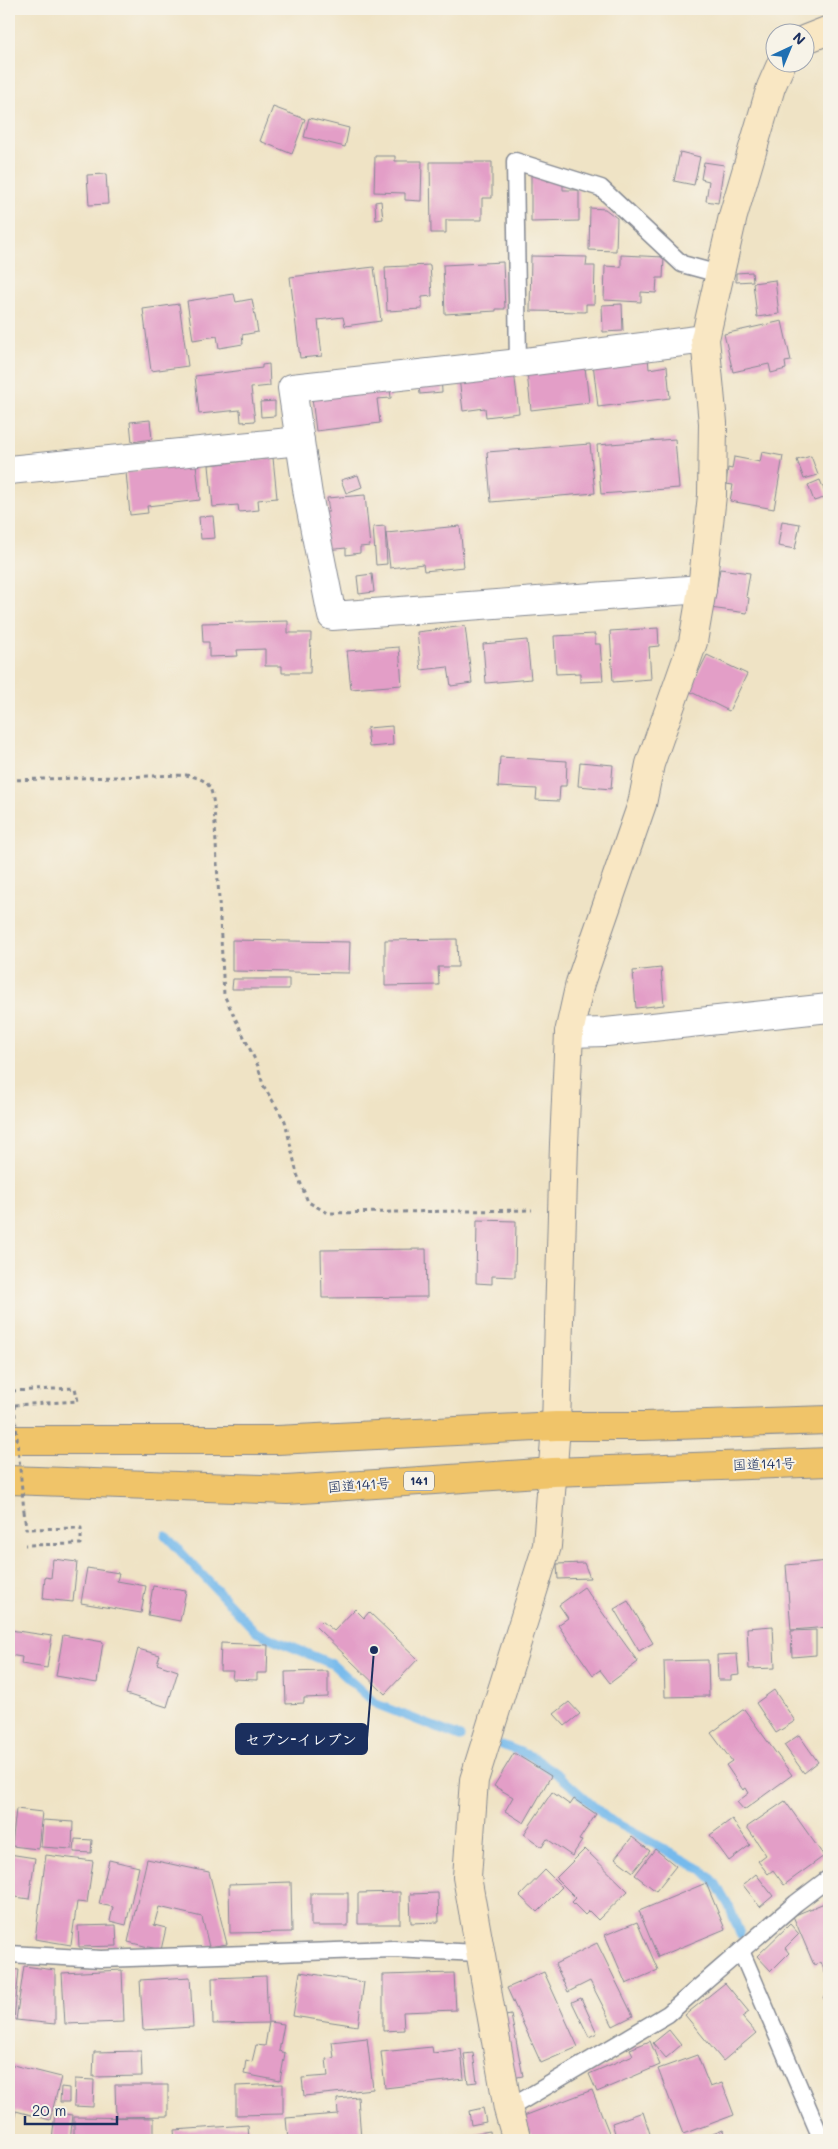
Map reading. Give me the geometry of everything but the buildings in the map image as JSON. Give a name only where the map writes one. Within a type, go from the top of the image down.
[{"type":"highway","points":[[9,1440],[277,1440],[556,1426],[644,1426],[829,1420]]},
{"type":"highway","name":"国道141号","points":[[9,1480],[287,1490],[553,1472],[829,1462]]},
{"type":"main road","points":[[816,35],[829,30]]},
{"type":"main road","points":[[517,2140],[508,2109],[467,1877],[474,1780],[548,1546],[556,1426],[569,1033],[580,983],[642,804],[650,764],[693,642],[702,589],[712,486],[713,423],[705,339],[733,216],[771,87],[778,72]]},
{"type":"street","points":[[702,589],[332,616],[308,495],[292,388],[518,363],[705,339]]},
{"type":"street","points":[[9,470],[300,441]]},
{"type":"street","points":[[569,1033],[606,1032],[829,1008]]},
{"type":"lane","points":[[518,363],[515,161],[601,188],[682,264],[719,274]]},
{"type":"lane","points":[[508,2109],[668,2014],[796,1903],[829,1878]]},
{"type":"lane","points":[[9,1954],[100,1958],[384,1949],[479,1953]]},
{"type":"lane","points":[[741,1952],[822,2140]]},
{"type":"path","points":[[9,780],[186,775],[203,779],[212,788],[224,995],[258,1066],[263,1085],[285,1121],[297,1174],[308,1202],[328,1213],[562,1209]]},
{"type":"path","points":[[12,1391],[75,1388],[78,1401],[14,1405],[26,1529],[81,1528],[81,1544],[25,1544]]},
{"type":"waterway","points":[[165,1535],[256,1632],[332,1664],[376,1704],[460,1737]]},
{"type":"waterway","points":[[502,1745],[533,1757],[561,1777],[607,1818],[702,1870],[716,1884],[729,1906],[740,1934]]},
{"type":"place","name":"セブン-イレブン","points":[[374,1650]]}]
